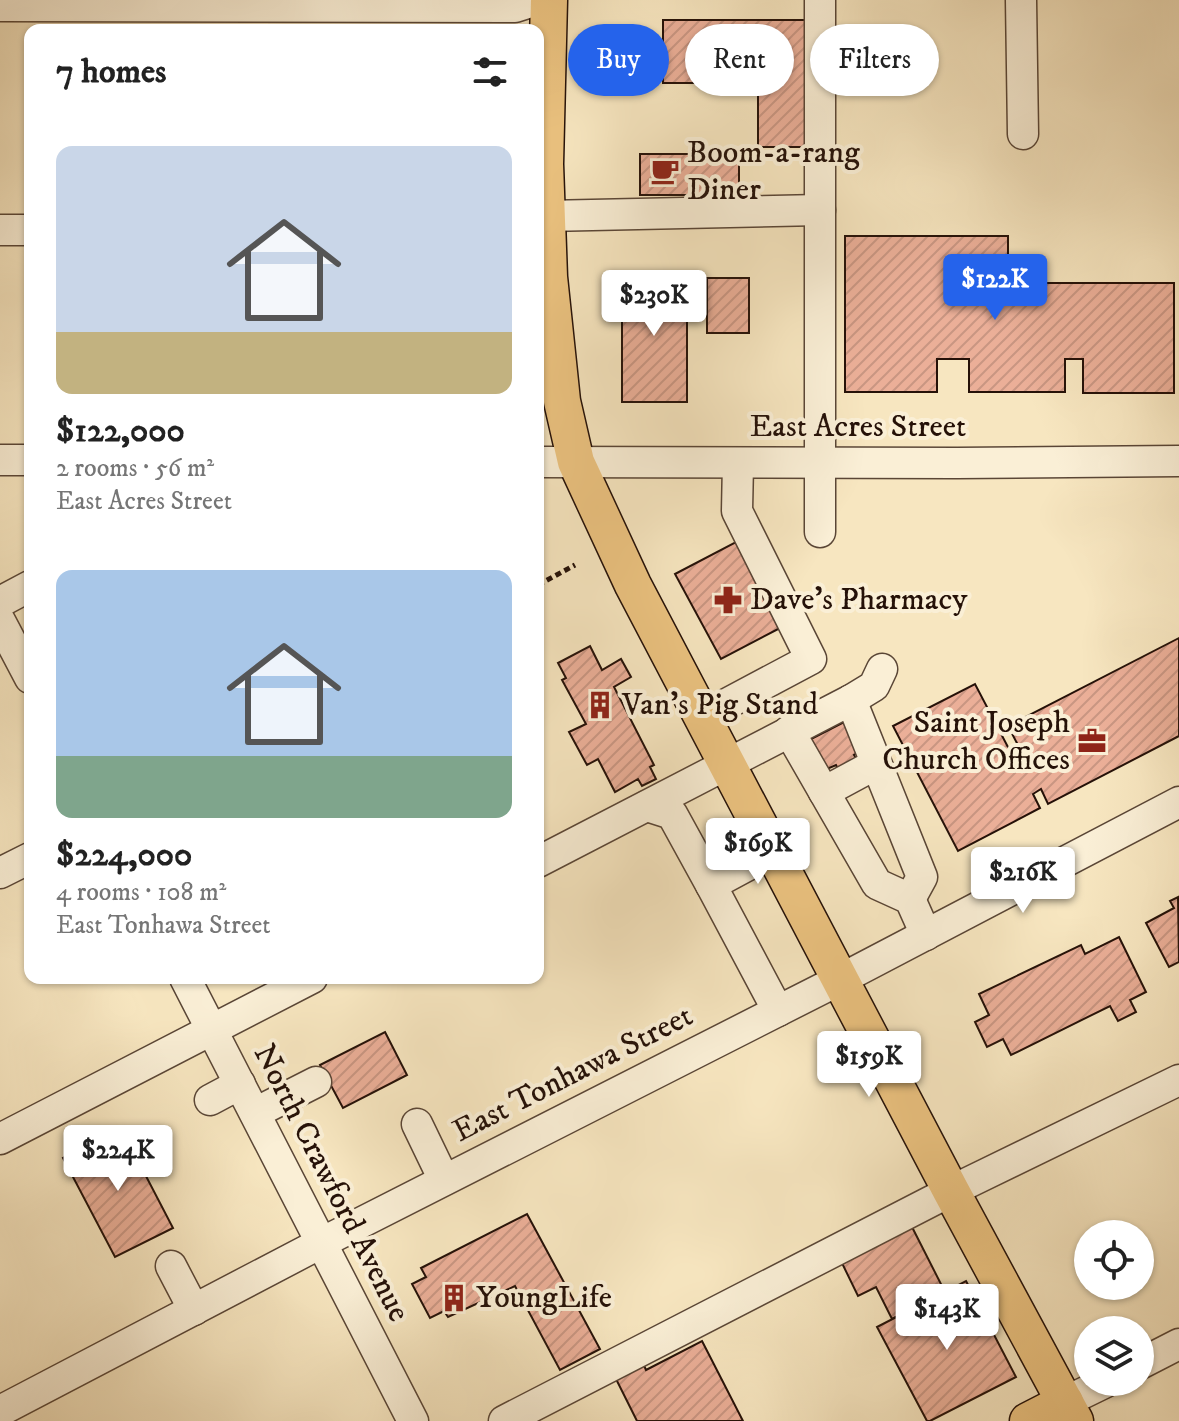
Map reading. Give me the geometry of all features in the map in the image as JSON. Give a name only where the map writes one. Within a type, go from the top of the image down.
[{"type":"main road","points":[[544,226],[549,0]]},
{"type":"main road","points":[[544,284],[562,401],[576,462],[610,539],[1070,1412],[1028,1421]]},
{"type":"street","points":[[0,6],[272,18],[364,4],[451,18],[537,0]]},
{"type":"street","points":[[820,0],[820,532]]},
{"type":"street","points":[[1021,0],[1023,134]]},
{"type":"street","points":[[544,226],[820,210]]},
{"type":"street","points":[[0,230],[24,230]]},
{"type":"street","points":[[0,460],[24,460]]},
{"type":"street","name":"East Acres Street","points":[[544,462],[1179,461]]},
{"type":"street","points":[[702,717],[811,659],[737,511],[738,463]]},
{"type":"street","points":[[0,602],[24,589]]},
{"type":"street","points":[[0,621],[24,667]]},
{"type":"street","points":[[544,859],[851,700],[874,686],[882,669]]},
{"type":"street","points":[[851,700],[922,877],[910,899]]},
{"type":"street","points":[[789,731],[877,884],[910,899],[926,935]]},
{"type":"street","points":[[824,792],[876,764]]},
{"type":"street","points":[[616,822],[627,797],[660,780],[684,788]]},
{"type":"street","name":"East Tonhawa Street","points":[[0,1411],[1179,802]]},
{"type":"street","points":[[647,806],[672,814],[778,1011]]},
{"type":"street","points":[[711,885],[774,851]]},
{"type":"street","points":[[0,873],[24,861]]},
{"type":"street","name":"North Crawford Avenue","points":[[188,984],[413,1421]]},
{"type":"street","points":[[0,1139],[300,984]]},
{"type":"street","points":[[504,1421],[951,1191],[1179,1080]]},
{"type":"street","points":[[255,1113],[316,1082]]},
{"type":"street","points":[[210,1100],[240,1084]]},
{"type":"street","points":[[417,1124],[444,1180]]},
{"type":"street","points":[[171,1266],[194,1310]]},
{"type":"street","points":[[1154,1357],[1179,1344]]},
{"type":"street","points":[[1070,1412],[1089,1396]]},
{"type":"path","points":[[544,582],[575,565]]},
{"type":"building","points":[[663,20],[811,20],[810,147],[758,147],[758,96],[794,96],[794,24],[685,24],[685,83],[669,83],[669,24],[663,24]]},
{"type":"building","points":[[640,154],[739,154],[739,195],[640,195]]},
{"type":"building","points":[[845,236],[1008,236],[1008,283],[1174,283],[1174,393],[1083,393],[1083,359],[1065,359],[1065,392],[969,392],[969,359],[937,359],[937,392],[845,392]]},
{"type":"building","points":[[622,275],[687,275],[687,402],[622,402]]},
{"type":"building","points":[[707,278],[749,278],[749,333],[707,333]]},
{"type":"building","name":"Dave's Pharmacy","points":[[736,542],[782,627],[721,659],[675,574]]},
{"type":"building","name":"Saint Joseph Church Offices","points":[[1179,638],[1179,736],[1048,804],[1041,789],[1033,794],[1040,808],[958,851],[893,726],[975,684],[1010,751],[1019,747],[1008,726]]},
{"type":"building","name":"Van's Pig Stand","points":[[590,646],[602,670],[621,659],[631,677],[614,687],[654,765],[650,767],[656,779],[642,786],[638,779],[615,792],[598,759],[587,765],[569,732],[586,724],[562,680],[566,678],[558,663]]},
{"type":"building","points":[[848,720],[863,750],[854,755],[859,764],[840,773],[836,765],[827,769],[811,739]]},
{"type":"building","points":[[1178,897],[1179,962],[1169,967],[1146,923],[1174,908],[1170,901]]},
{"type":"building","points":[[1119,937],[1146,992],[1130,1000],[1136,1012],[1118,1021],[1110,1006],[1011,1055],[1003,1039],[987,1047],[975,1022],[989,1015],[979,994],[1081,945],[1085,954]]},
{"type":"building","points":[[385,1032],[407,1075],[343,1108],[320,1065]]},
{"type":"building","points":[[121,1128],[173,1228],[115,1257],[63,1158]]},
{"type":"building","name":"YoungLife","points":[[527,1214],[600,1349],[560,1370],[515,1286],[448,1317],[444,1311],[430,1318],[412,1284],[426,1277],[421,1268]]},
{"type":"building","points":[[911,1225],[945,1292],[892,1319],[876,1287],[858,1296],[841,1261]]},
{"type":"building","points":[[966,1281],[1016,1377],[927,1421],[877,1327]]},
{"type":"building","points":[[702,1341],[743,1421],[637,1421],[615,1377],[643,1363],[646,1370]]},
{"type":"place","name":"Boom-a-rang Diner","points":[[665,171]]},
{"type":"place","name":"Dave's Pharmacy","points":[[728,600]]},
{"type":"place","name":"Van's Pig Stand","points":[[600,705]]},
{"type":"place","name":"Saint Joseph Church Offices","points":[[1092,741]]},
{"type":"place","name":"YoungLife","points":[[454,1298]]}]
